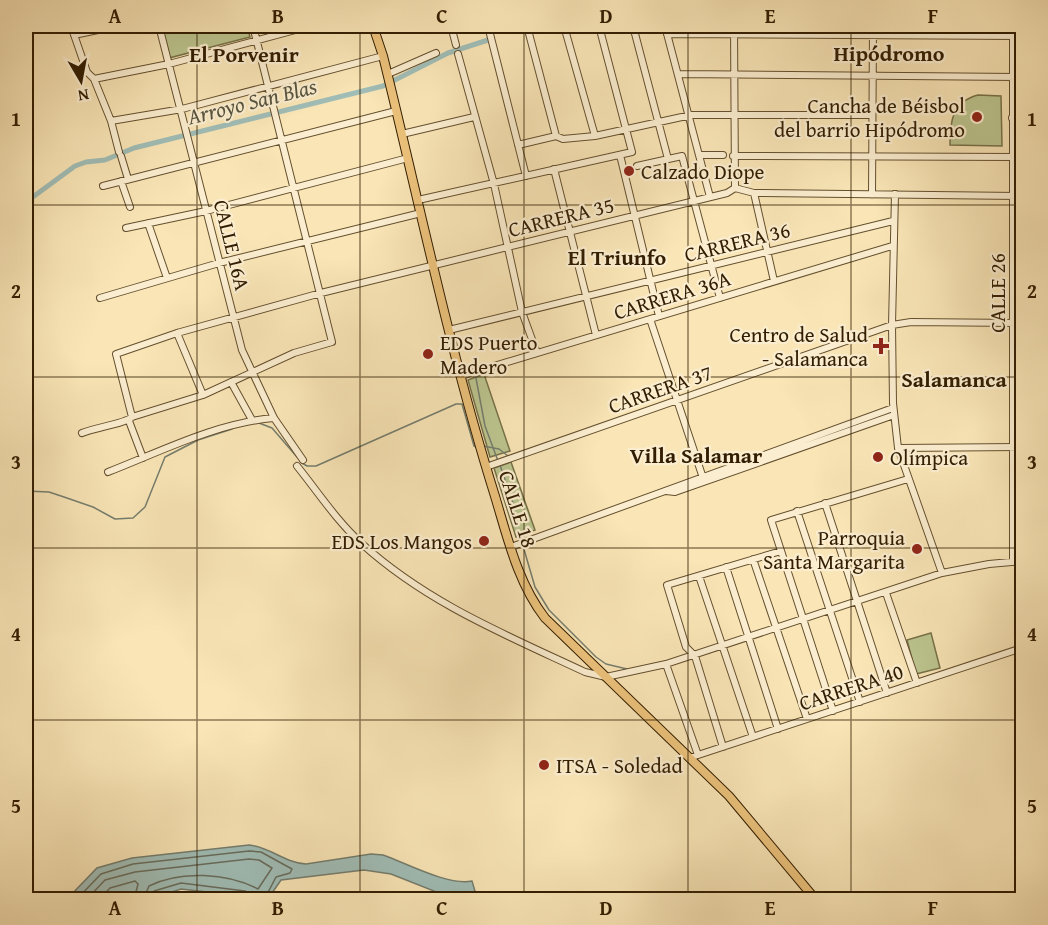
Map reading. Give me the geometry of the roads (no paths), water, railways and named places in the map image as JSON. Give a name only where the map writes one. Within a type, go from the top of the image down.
[{"type":"main road","name":"CALLE 18","points":[[373,26],[383,56],[449,330],[480,447],[527,593],[535,605],[606,677],[694,756],[816,900]]},
{"type":"street","points":[[71,26],[87,72],[94,79],[111,122],[120,154],[130,207]]},
{"type":"street","points":[[74,35],[117,26]]},
{"type":"street","name":"CALLE 16A","points":[[159,26],[242,350],[274,418],[303,460]]},
{"type":"street","points":[[82,433],[203,395],[250,371],[294,353],[332,342],[253,26]]},
{"type":"street","points":[[94,79],[169,64],[310,26]]},
{"type":"street","points":[[451,26],[456,45]]},
{"type":"street","points":[[488,26],[526,176]]},
{"type":"street","points":[[527,26],[556,136]]},
{"type":"street","points":[[564,26],[595,136]]},
{"type":"street","points":[[418,200],[632,152],[599,26]]},
{"type":"street","points":[[633,26],[668,159]]},
{"type":"street","points":[[665,26],[691,115],[710,197]]},
{"type":"street","points":[[734,26],[733,156],[735,188],[754,193],[1023,196]]},
{"type":"street","points":[[872,195],[873,26]]},
{"type":"street","name":"CALLE 26","points":[[1012,26],[1013,561]]},
{"type":"street","points":[[667,34],[1023,36]]},
{"type":"street","points":[[388,76],[435,53]]},
{"type":"street","points":[[458,54],[494,184],[522,312],[537,353]]},
{"type":"street","points":[[111,122],[182,109],[383,56]]},
{"type":"street","points":[[678,74],[1023,77]]},
{"type":"street","points":[[103,186],[396,111]]},
{"type":"street","points":[[518,145],[556,136],[563,139],[595,136],[691,115],[872,115]]},
{"type":"street","points":[[402,134],[474,117]]},
{"type":"street","points":[[1012,117],[1023,117]]},
{"type":"street","points":[[620,155],[659,316]]},
{"type":"street","points":[[700,155],[723,156]]},
{"type":"street","points":[[637,166],[682,156],[720,298]]},
{"type":"street","points":[[733,156],[1023,158]]},
{"type":"street","points":[[126,228],[206,211],[408,158]]},
{"type":"street","points":[[554,170],[596,335]]},
{"type":"street","name":"CARRERA 35","points":[[130,419],[116,354],[177,333],[321,293],[694,202],[727,193],[735,188]]},
{"type":"street","points":[[754,193],[774,281]]},
{"type":"street","points":[[895,194],[892,246],[892,325],[894,412],[898,448],[942,573]]},
{"type":"street","points":[[100,298],[219,263],[421,213]]},
{"type":"street","name":"CARRERA 36","points":[[449,330],[893,221]]},
{"type":"street","points":[[148,223],[167,278]]},
{"type":"street","name":"CARRERA 36A","points":[[461,376],[892,246]]},
{"type":"street","points":[[1013,260],[1023,260]]},
{"type":"street","points":[[1013,288],[1023,289]]},
{"type":"street","points":[[650,319],[703,479]]},
{"type":"street","name":"CARRERA 37","points":[[486,467],[892,325],[911,322],[1023,323]]},
{"type":"street","points":[[177,333],[203,395]]},
{"type":"street","points":[[231,382],[252,420]]},
{"type":"street","points":[[511,547],[666,491],[675,492],[703,479],[894,412]]},
{"type":"street","points":[[108,472],[205,433],[252,420],[274,418]]},
{"type":"street","points":[[130,419],[143,458]]},
{"type":"street","points":[[898,448],[1023,447]]},
{"type":"street","points":[[297,466],[335,515],[361,543],[406,579],[462,615],[585,672],[606,677],[695,656],[942,573],[1023,561]]},
{"type":"street","points":[[832,711],[771,520],[908,479]]},
{"type":"street","points":[[825,503],[887,693]]},
{"type":"street","points":[[797,511],[860,702]]},
{"type":"street","points":[[723,747],[695,656],[686,646],[667,585],[781,550]]},
{"type":"street","points":[[753,559],[807,719]]},
{"type":"street","points":[[726,567],[778,729]]},
{"type":"street","points":[[699,576],[753,737]]},
{"type":"street","points":[[886,593],[917,683]]},
{"type":"street","name":"CARRERA 40","points":[[694,756],[1023,648]]},
{"type":"street","points":[[666,664],[694,756]]},
{"type":"water","points":[[257,846],[291,861],[306,864],[371,854],[383,855],[439,877],[462,882],[472,881],[475,891],[454,899],[391,874],[364,870],[281,880],[268,899],[181,889],[150,899],[67,899],[97,868],[132,858]]},
{"type":"waterway","name":"Arroyo San Blas","points":[[26,202],[75,166],[86,162],[105,160],[134,148],[383,86],[448,53],[491,39]]},
{"type":"waterway","points":[[475,373],[485,426],[498,461]]},
{"type":"waterway","points":[[302,463],[307,466],[316,466],[456,404],[462,404],[474,446],[478,448]]},
{"type":"waterway","points":[[259,423],[272,428],[297,457]]},
{"type":"waterway","points":[[26,491],[49,492],[93,507],[115,519],[133,518],[145,507],[165,457],[198,440],[232,429]]},
{"type":"waterway","points":[[483,446],[499,449],[508,456]]},
{"type":"waterway","points":[[500,465],[513,503]]},
{"type":"waterway","points":[[520,532],[522,542]]},
{"type":"waterway","points":[[523,546],[535,587],[549,610],[596,657],[606,664],[627,669]]},
{"type":"place","name":"Cancha de Béisbol del barrio Hipódromo","points":[[977,117]]},
{"type":"place","name":"Calzado Diope","points":[[629,171]]},
{"type":"place","name":"Centro de Salud - Salamanca","points":[[881,346]]},
{"type":"place","name":"EDS Puerto Madero","points":[[428,354]]},
{"type":"place","name":"Olímpica","points":[[878,457]]},
{"type":"place","name":"EDS Los Mangos","points":[[484,541]]},
{"type":"place","name":"Parroquia Santa Margarita","points":[[917,549]]},
{"type":"place","name":"ITSA - Soledad","points":[[544,765]]},
{"type":"district","name":"Hipódromo","points":[[889,53]]},
{"type":"district","name":"El Porvenir","points":[[244,54]]},
{"type":"district","name":"El Triunfo","points":[[617,257]]},
{"type":"district","name":"Salamanca","points":[[954,379]]},
{"type":"district","name":"Villa Salamar","points":[[696,455]]}]
